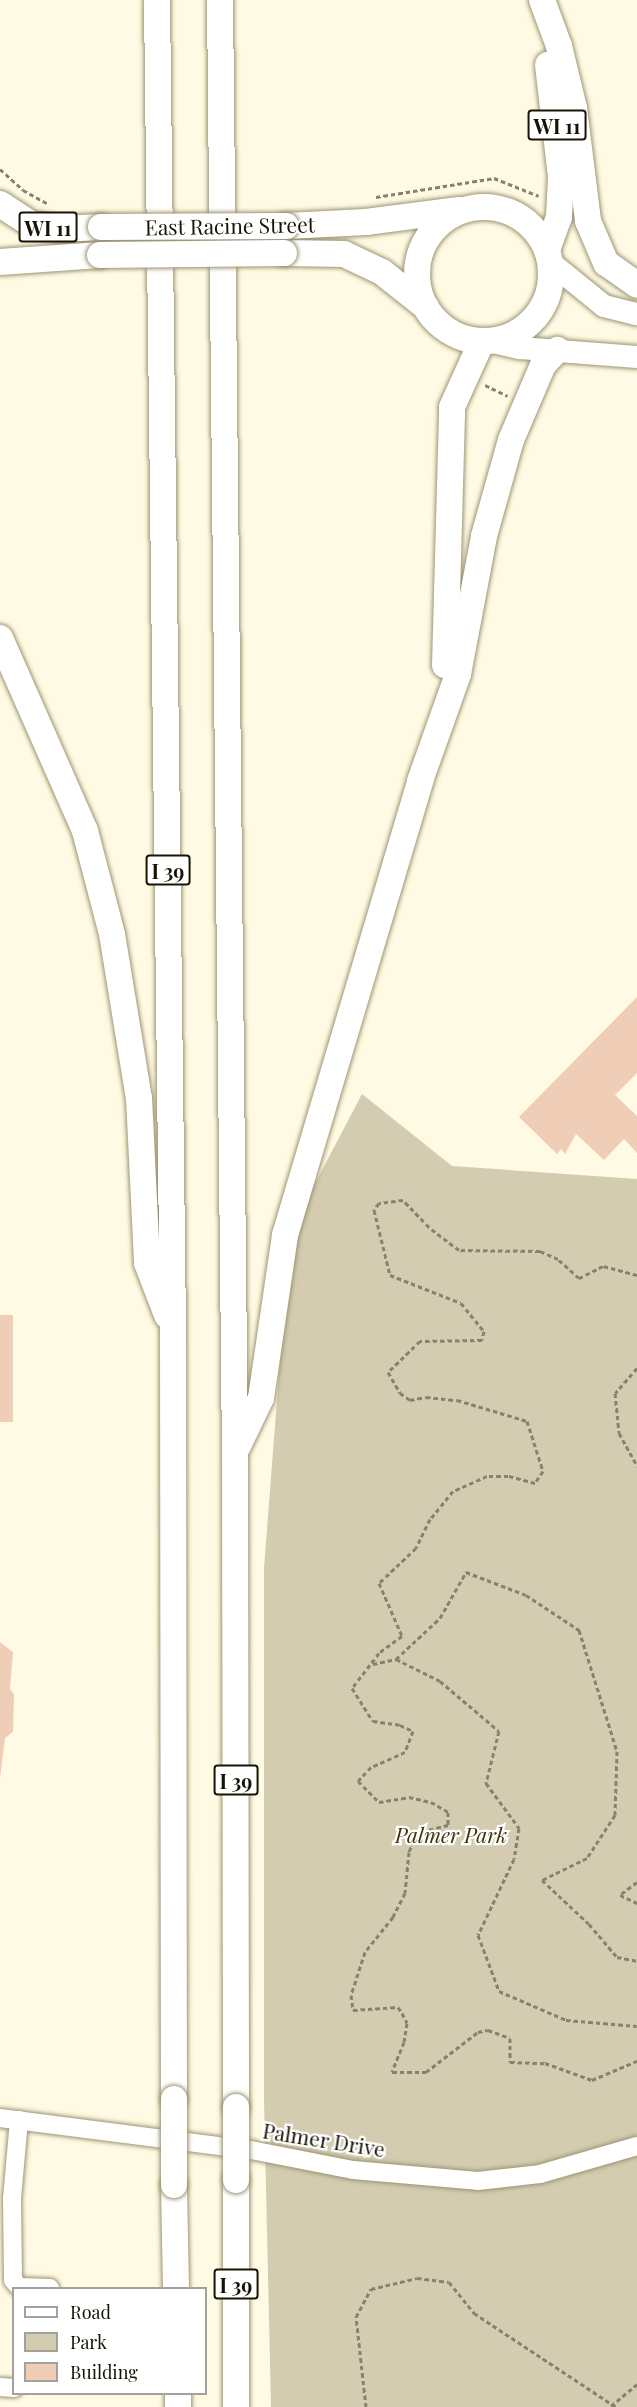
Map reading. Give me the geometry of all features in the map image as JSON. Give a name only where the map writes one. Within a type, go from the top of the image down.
[{"type":"highway","name":"I 39","points":[[158,0],[173,1330],[176,2287]]},
{"type":"highway","name":"I 39","points":[[220,0],[235,1452],[236,2407]]},
{"type":"highway","name":"WI 11","points":[[530,0],[551,80],[560,144],[559,217],[549,256],[550,291],[537,315],[516,333],[485,341],[449,331],[426,308],[417,282],[420,255],[437,227],[465,210],[490,207],[514,214],[534,229],[549,256]]},
{"type":"highway","points":[[543,0],[559,46],[574,108],[588,221],[606,263],[637,285]]},
{"type":"highway","name":"East Racine Street","points":[[0,204],[31,224],[60,229],[286,226],[366,222],[465,210]]},
{"type":"highway","name":"East Racine Street","points":[[0,262],[100,255],[344,254],[382,272],[426,308]]},
{"type":"highway","points":[[434,740],[448,634],[452,407],[485,341]]},
{"type":"highway","points":[[235,1452],[261,1398],[285,1235],[434,740],[458,675],[484,536],[511,440],[543,365],[557,350]]},
{"type":"highway","points":[[0,638],[85,831],[112,933],[140,1098],[147,1263],[173,1330]]},
{"type":"main road","points":[[549,256],[604,306],[637,314]]},
{"type":"main road","points":[[485,341],[637,357]]},
{"type":"street","name":"Palmer Drive","points":[[0,2118],[251,2150],[353,2170],[478,2181],[540,2174],[637,2146]]},
{"type":"street","points":[[19,2120],[12,2198],[13,2280],[19,2287]]},
{"type":"path","points":[[0,169],[23,190],[59,208]]},
{"type":"path","points":[[479,382],[508,396]]},
{"type":"path","points":[[637,1275],[603,1266],[579,1278],[558,1259],[540,1251],[459,1250],[429,1227],[403,1200],[379,1203],[374,1210],[390,1275],[462,1302],[484,1330],[482,1340],[420,1341],[388,1372],[399,1393],[410,1400],[426,1397],[457,1400],[527,1421],[543,1471],[535,1483],[508,1476],[487,1476],[453,1491],[430,1519],[416,1548],[379,1583],[402,1636],[371,1665],[352,1688],[373,1721],[400,1725],[413,1731],[405,1752],[371,1767],[358,1781],[379,1802],[409,1797],[448,1812],[448,1825],[416,1833],[409,1852],[405,1893],[393,1917],[364,1952],[351,1995],[353,2010],[398,2007],[402,2013],[407,2023],[404,2042],[392,2073],[426,2072],[478,2032],[488,2030],[510,2038],[510,2062],[545,2063],[592,2080],[637,2061]]},
{"type":"path","points":[[637,1368],[615,1393],[619,1433],[637,1466]]},
{"type":"path","points":[[371,1665],[396,1659],[440,1618],[466,1572],[526,1595],[579,1629],[617,1751],[615,1815],[587,1858],[542,1880],[589,1924],[617,1957],[637,1961]]},
{"type":"path","points":[[396,1659],[440,1681],[499,1731],[486,1783],[519,1828],[514,1859],[478,1935],[499,1991],[566,2020],[637,2026]]},
{"type":"path","points":[[637,1882],[620,1894],[637,1903]]},
{"type":"path","points":[[366,2407],[356,2317],[371,2289],[417,2278],[449,2282],[474,2313],[612,2407],[637,2384]]},
{"type":"green space","name":"Palmer Park","points":[[362,1094],[452,1166],[637,1179],[637,2407],[271,2407],[264,2099],[264,1568],[290,1231]]},
{"type":"building","points":[[637,997],[637,1073],[615,1095],[637,1116],[637,1153],[624,1139],[604,1160],[576,1134],[565,1154],[561,1149],[557,1154],[519,1117]]},
{"type":"building","points":[[0,1315],[13,1315],[13,1422],[0,1422]]},
{"type":"building","points":[[0,1642],[13,1652],[10,1689],[14,1694],[13,1732],[5,1738],[0,1778]]}]
